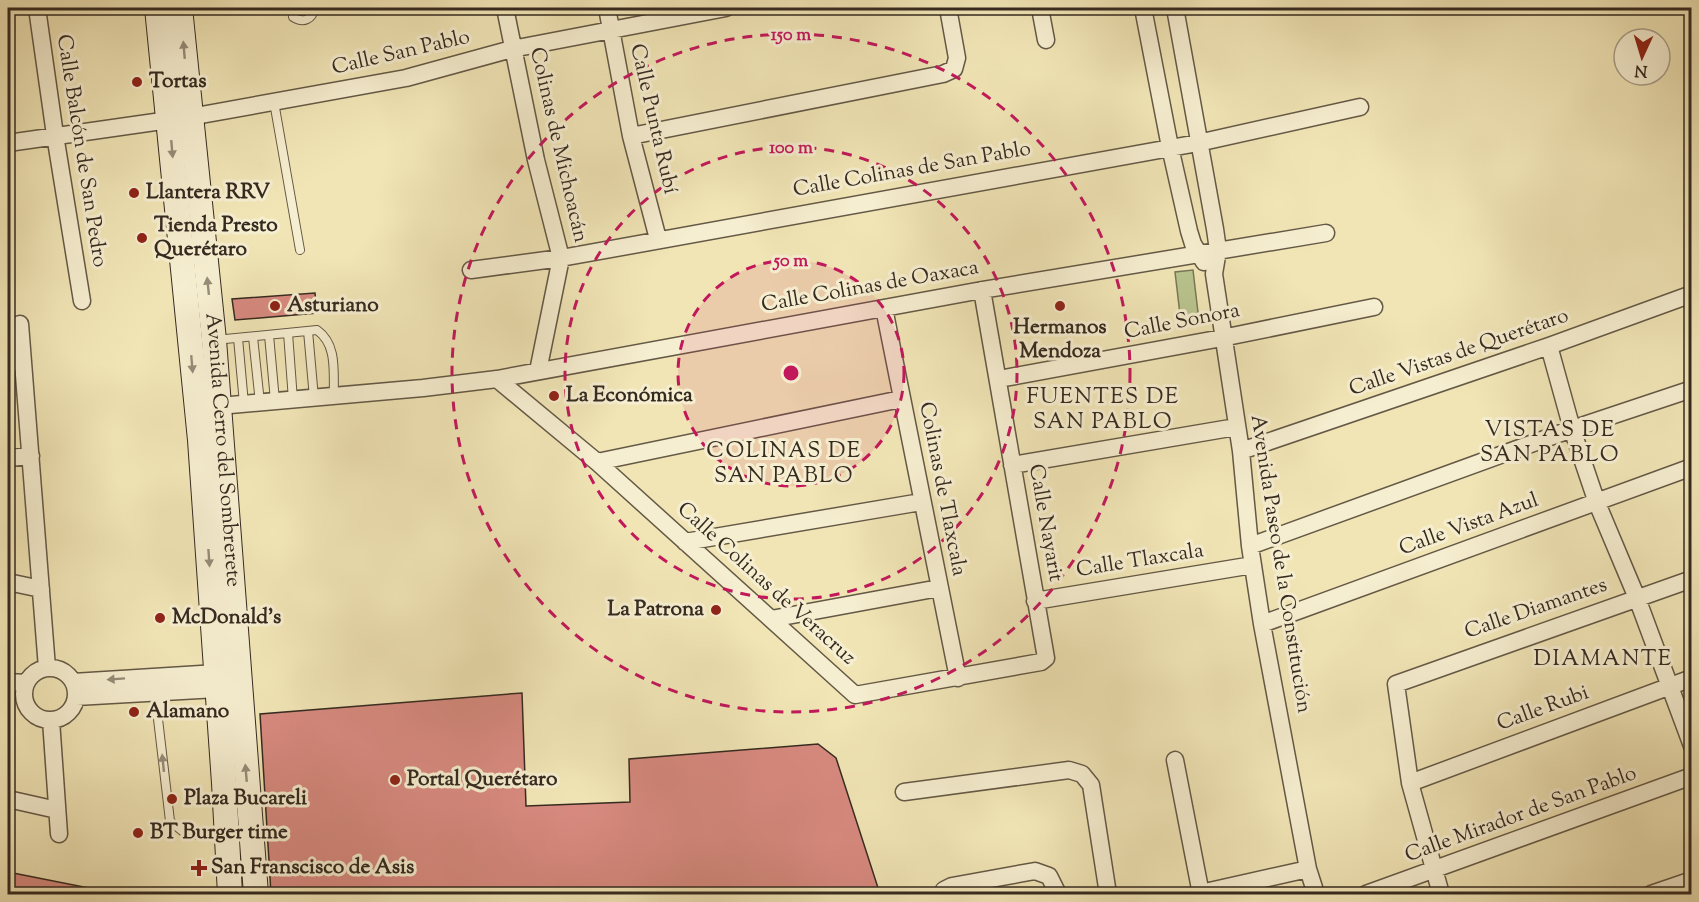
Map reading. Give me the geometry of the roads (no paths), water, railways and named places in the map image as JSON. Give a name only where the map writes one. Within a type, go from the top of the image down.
[{"type":"main road","name":"Avenida Cerro del Sombrerete","points":[[157,8],[180,119],[214,340],[256,894]]},
{"type":"main road","name":"Avenida Cerro del Sombrerete","points":[[180,8],[180,119],[230,894]]},
{"type":"street","name":"Calle Balcón de San Pedro","points":[[37,8],[82,301]]},
{"type":"street","name":"Colinas de Michoacán","points":[[505,8],[536,160],[561,258]]},
{"type":"street","name":"Calle Punta Rubí","points":[[607,8],[631,136],[658,239]]},
{"type":"street","name":"Calle San Pablo","points":[[8,143],[180,119],[406,78],[512,50],[726,8]]},
{"type":"street","points":[[631,136],[943,74],[954,69],[957,58],[948,8]]},
{"type":"street","points":[[1040,8],[1046,40]]},
{"type":"street","points":[[1143,8],[1189,231],[1199,255],[1214,274]]},
{"type":"street","points":[[1175,8],[1218,250]]},
{"type":"street","name":"Calle Colinas de San Pablo","points":[[471,270],[561,258],[1198,143],[1360,106]]},
{"type":"street","name":"Calle Colinas de Oaxaca","points":[[219,406],[423,388],[497,379],[982,290],[1326,233]]},
{"type":"street","name":"Avenida Paseo de la Constitución","points":[[1218,250],[1214,274],[1241,451],[1253,566],[1308,869],[1316,894]]},
{"type":"street","points":[[538,371],[561,258]]},
{"type":"street","name":"Calle Nayarit","points":[[982,290],[1046,658]]},
{"type":"street","name":"Calle Vistas de Querétaro","points":[[1241,451],[1550,346],[1692,294]]},
{"type":"street","name":"Calle Sonora","points":[[999,379],[1374,307]]},
{"type":"street","name":"Colinas de Tlaxcala","points":[[884,308],[958,678]]},
{"type":"street","points":[[20,324],[15,361],[31,456],[47,668]]},
{"type":"street","points":[[1550,346],[1572,429],[1597,503],[1637,598],[1668,687],[1692,746]]},
{"type":"street","name":"Calle Colinas de Veracruz","points":[[497,379],[597,462],[855,695],[1041,662],[1046,658]]},
{"type":"street","points":[[1250,546],[1572,429],[1692,389]]},
{"type":"street","points":[[597,462],[901,399]]},
{"type":"street","points":[[1012,465],[1236,428]]},
{"type":"street","points":[[8,458],[31,456]]},
{"type":"street","name":"Calle Vista Azul","points":[[1262,624],[1692,467]]},
{"type":"street","points":[[686,542],[921,502]]},
{"type":"street","name":"Calle Tlaxcala","points":[[1035,601],[1253,566]]},
{"type":"street","name":"Calle Diamantes","points":[[1410,783],[1396,684],[1692,579]]},
{"type":"street","points":[[8,582],[41,589]]},
{"type":"street","points":[[771,619],[939,588]]},
{"type":"street","points":[[47,668],[60,670],[68,675],[74,690],[68,713],[51,720],[34,715],[24,700],[26,683],[31,676],[47,668]]},
{"type":"street","name":"Calle Rubi","points":[[1410,783],[1692,678]]},
{"type":"street","points":[[74,690],[217,681]]},
{"type":"street","points":[[8,682],[26,683]]},
{"type":"street","points":[[8,700],[28,708]]},
{"type":"street","points":[[51,720],[59,834]]},
{"type":"street","points":[[1175,760],[1200,894],[1308,869]]},
{"type":"street","points":[[904,792],[1069,770],[1082,774],[1091,785],[1108,894]]},
{"type":"street","name":"Calle Mirador de San Pablo","points":[[1366,894],[1692,776]]},
{"type":"street","points":[[1410,783],[1441,894]]},
{"type":"street","points":[[8,799],[57,810]]},
{"type":"street","points":[[945,894],[944,890],[952,886],[1035,871],[1049,876],[1058,894]]},
{"type":"street","points":[[1651,894],[1692,880]]},
{"type":"lane","points":[[292,8],[293,17],[299,21],[306,21],[311,17],[315,8]]},
{"type":"lane","points":[[274,102],[300,250]]},
{"type":"lane","points":[[214,340],[317,330],[332,348],[334,396]]},
{"type":"lane","points":[[308,332],[314,398]]},
{"type":"lane","points":[[288,333],[293,400]]},
{"type":"lane","points":[[260,402],[269,335]]},
{"type":"lane","points":[[254,337],[260,402]]},
{"type":"lane","points":[[238,338],[260,402]]},
{"type":"lane","points":[[158,685],[158,718],[170,821],[186,835],[208,835],[227,831]]},
{"type":"place","name":"Tortas","points":[[137,82]]},
{"type":"place","name":"Llantera RRV","points":[[134,193]]},
{"type":"place","name":"Tienda Presto Querétaro","points":[[142,238]]},
{"type":"place","name":"Asturiano","points":[[275,306]]},
{"type":"place","name":"Hermanos Mendoza","points":[[1060,306]]},
{"type":"place","name":"La Económica","points":[[554,396]]},
{"type":"place","name":"La Patrona","points":[[716,610]]},
{"type":"place","name":"McDonald's","points":[[160,618]]},
{"type":"place","name":"Alamano","points":[[134,712]]},
{"type":"place","name":"Portal Querétaro","points":[[395,780]]},
{"type":"place","name":"Plaza Bucareli","points":[[172,799]]},
{"type":"place","name":"BT Burger time","points":[[138,833]]},
{"type":"place","name":"San Franscisco de Asis","points":[[199,868]]},
{"type":"district","name":"FUENTES DE SAN PABLO","points":[[1103,410]]},
{"type":"district","name":"VISTAS DE SAN PABLO","points":[[1550,444]]},
{"type":"district","name":"COLINAS DE SAN PABLO","points":[[784,464]]},
{"type":"district","name":"DIAMANTE","points":[[1603,660]]}]
